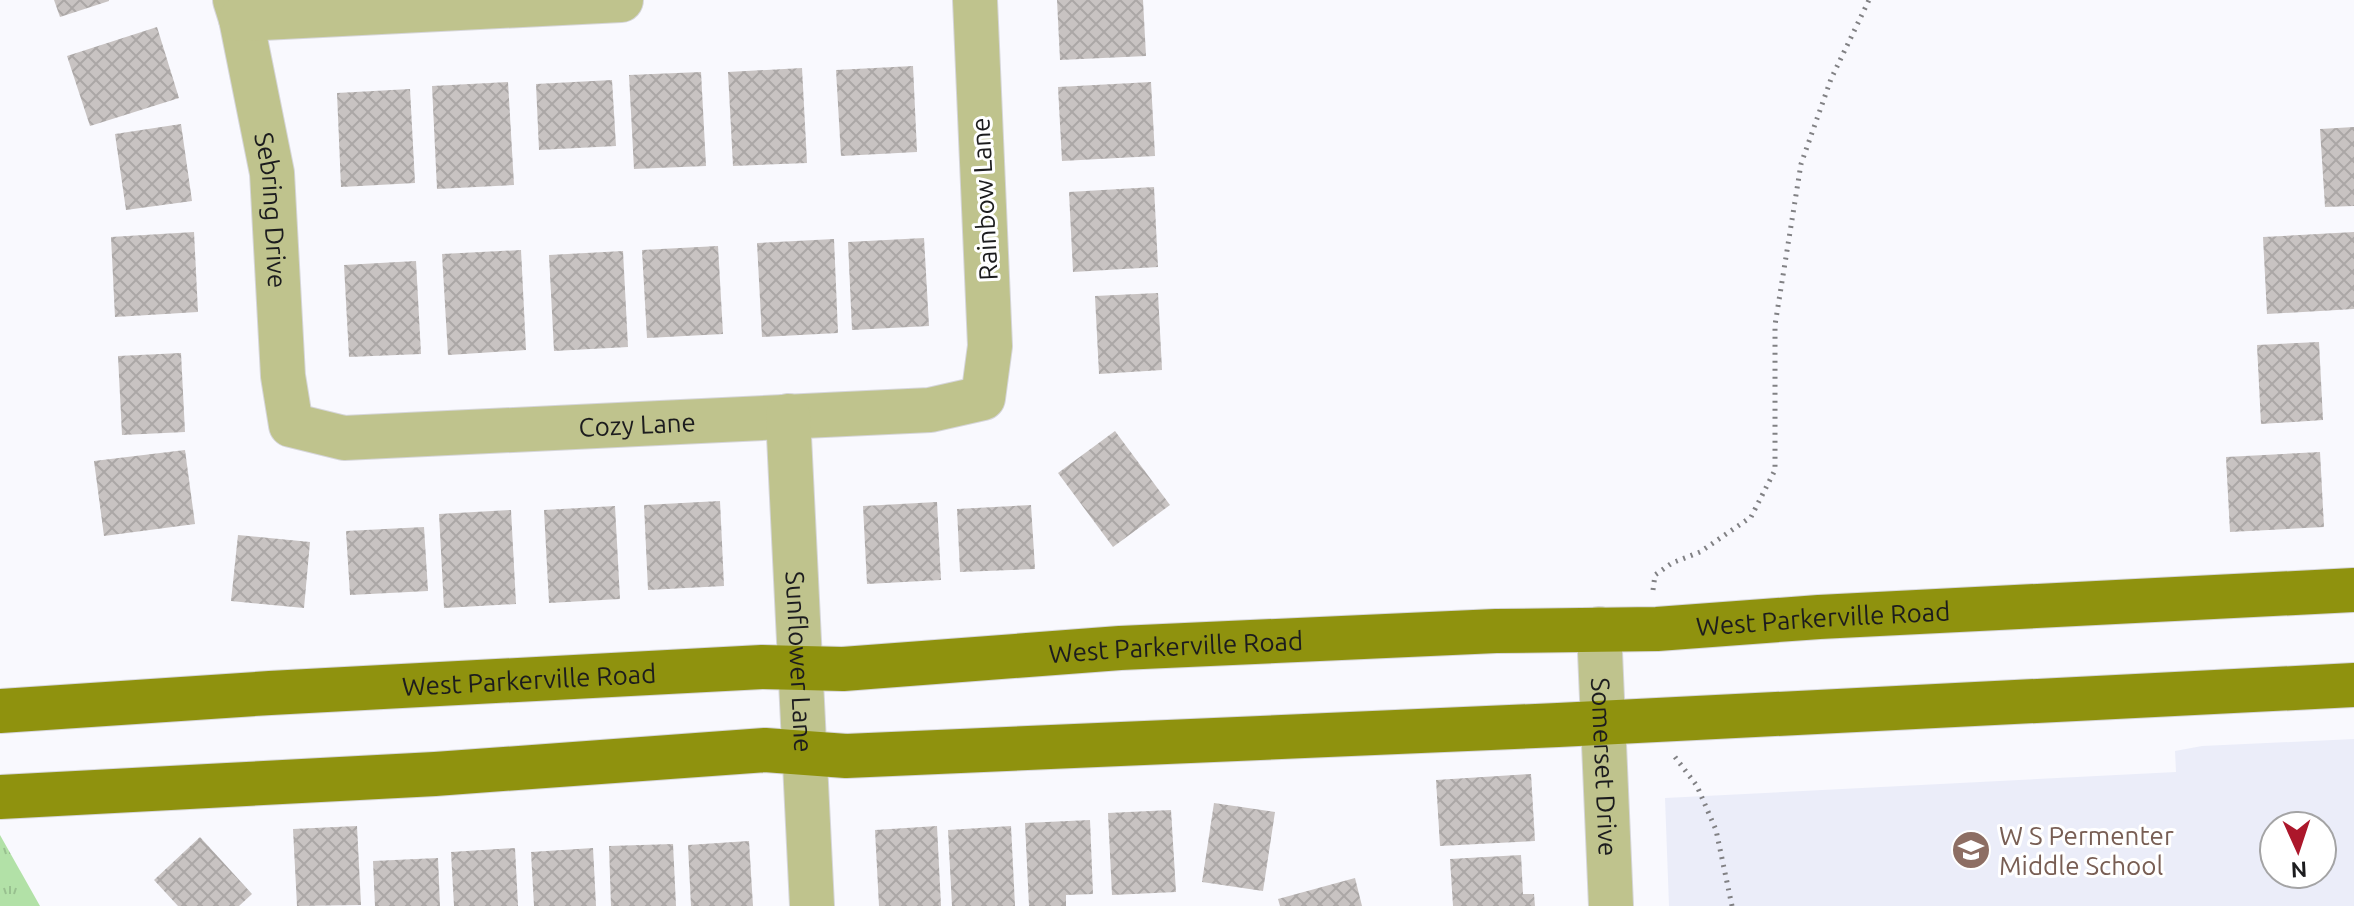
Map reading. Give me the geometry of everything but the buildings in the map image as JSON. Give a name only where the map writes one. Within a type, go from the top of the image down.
[{"type":"main road","name":"West Parkerville Road","points":[[0,711],[333,689],[762,667],[843,669],[1120,648],[1496,631],[1657,629],[1819,617],[2354,590]]},
{"type":"main road","points":[[0,797],[435,774],[765,750],[862,755],[2354,685]]},
{"type":"street","points":[[238,10],[621,0]]},
{"type":"street","name":"Rainbow Lane","points":[[975,0],[990,346],[983,398]]},
{"type":"street","name":"Sebring Drive","points":[[238,10],[272,173],[283,376],[291,425]]},
{"type":"street","name":"Cozy Lane","points":[[291,425],[344,438],[930,410],[983,398]]},
{"type":"street","name":"Sunflower Lane","points":[[788,416],[812,906]]},
{"type":"street","name":"Somerset Drive","points":[[1599,629],[1611,906]]},
{"type":"path","points":[[1653,590],[1655,575],[1672,563],[1700,552],[1751,517],[1775,470],[1775,325],[1801,164],[1831,79],[1869,0]]},
{"type":"path","points":[[1669,749],[1697,786],[1716,830],[1732,906]]},
{"type":"shaded area","name":"W S Permenter Middle School","points":[[2354,739],[2354,906],[1669,906],[1665,798],[2176,772],[2175,751],[2202,746]]},
{"type":"green space","points":[[0,835],[40,906],[0,906]]},
{"type":"place","name":"W S Permenter Middle School","points":[[1971,850]]}]
